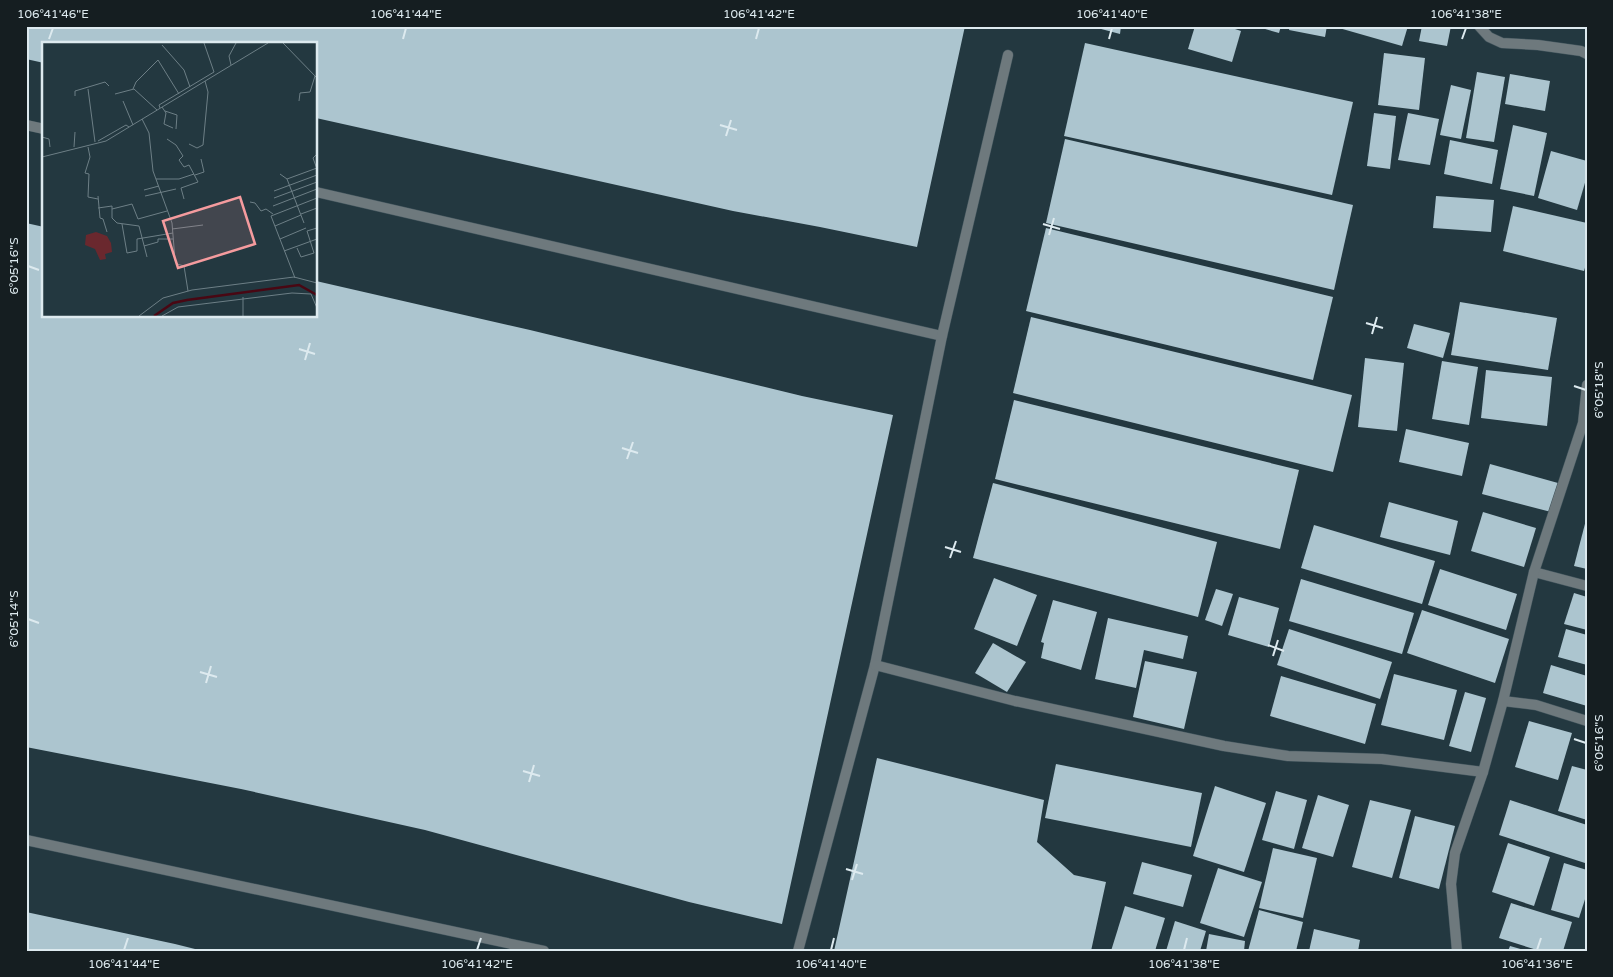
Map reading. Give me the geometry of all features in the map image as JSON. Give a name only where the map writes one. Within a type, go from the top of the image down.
[{"type":"street","points":[[1479,26],[1489,37],[1502,43],[1538,45],[1587,54]]},
{"type":"street","points":[[798,951],[874,666],[942,336],[1008,55]]},
{"type":"street","points":[[26,125],[42,129]]},
{"type":"street","points":[[318,192],[942,336]]},
{"type":"street","points":[[1457,951],[1451,884],[1455,853],[1483,772],[1503,701],[1534,572],[1583,423],[1587,385]]},
{"type":"street","points":[[1534,572],[1587,586]]},
{"type":"street","points":[[874,666],[1015,701],[1224,746],[1288,756],[1382,759],[1483,772]]},
{"type":"street","points":[[1503,701],[1536,705],[1587,721]]},
{"type":"street","points":[[26,840],[544,951]]},
{"type":"building","points":[[26,26],[965,26],[917,247],[733,211],[318,118],[318,42],[42,42],[42,63],[26,59]]},
{"type":"building","points":[[1090,26],[1121,26],[1120,34]]},
{"type":"building","points":[[1195,26],[1226,26],[1241,31],[1232,62],[1188,49]]},
{"type":"building","points":[[1255,26],[1281,26],[1279,33]]},
{"type":"building","points":[[1290,26],[1327,26],[1325,37],[1289,30]]},
{"type":"building","points":[[1339,26],[1408,26],[1402,46],[1339,28]]},
{"type":"building","points":[[1422,26],[1451,26],[1447,46],[1419,41]]},
{"type":"building","points":[[1085,43],[1353,102],[1332,195],[1064,136]]},
{"type":"building","points":[[1384,53],[1425,58],[1419,110],[1378,105]]},
{"type":"building","points":[[1477,72],[1505,77],[1494,142],[1466,138]]},
{"type":"building","points":[[1510,74],[1550,81],[1545,111],[1505,104]]},
{"type":"building","points":[[1451,85],[1471,90],[1461,139],[1440,135]]},
{"type":"building","points":[[1374,113],[1396,116],[1390,169],[1367,166]]},
{"type":"building","points":[[1408,113],[1439,119],[1430,165],[1398,160]]},
{"type":"building","points":[[1513,125],[1547,133],[1534,196],[1500,189]]},
{"type":"building","points":[[1065,139],[1353,205],[1334,290],[1046,223]]},
{"type":"building","points":[[1450,140],[1498,150],[1492,184],[1444,174]]},
{"type":"building","points":[[1551,151],[1587,161],[1587,176],[1577,210],[1538,198]]},
{"type":"building","points":[[1436,196],[1494,200],[1491,232],[1433,228]]},
{"type":"building","points":[[1513,206],[1587,223],[1587,261],[1584,271],[1503,251]]},
{"type":"building","points":[[26,223],[42,227],[42,318],[318,318],[318,281],[530,330],[802,396],[893,415],[782,924],[689,902],[425,830],[241,789],[26,747]]},
{"type":"building","points":[[1046,228],[1333,297],[1313,380],[1026,311]]},
{"type":"building","points":[[1460,302],[1557,318],[1548,370],[1451,355]]},
{"type":"building","points":[[1031,317],[1352,395],[1333,472],[1013,393]]},
{"type":"building","points":[[1414,324],[1450,333],[1443,358],[1407,348]]},
{"type":"building","points":[[1365,358],[1404,363],[1397,431],[1358,427]]},
{"type":"building","points":[[1442,361],[1478,367],[1469,425],[1432,419]]},
{"type":"building","points":[[1486,370],[1552,377],[1547,426],[1481,418]]},
{"type":"building","points":[[1014,400],[1299,470],[1280,549],[995,479]]},
{"type":"building","points":[[1406,429],[1469,443],[1462,476],[1399,462]]},
{"type":"building","points":[[1490,464],[1558,483],[1551,512],[1482,494]]},
{"type":"building","points":[[993,483],[1217,542],[1198,617],[973,558]]},
{"type":"building","points":[[1389,502],[1458,521],[1450,555],[1380,537]]},
{"type":"building","points":[[1483,512],[1536,528],[1524,567],[1471,551]]},
{"type":"building","points":[[1587,521],[1587,569],[1574,566]]},
{"type":"building","points":[[1314,525],[1435,561],[1422,604],[1301,568]]},
{"type":"building","points":[[1440,569],[1517,594],[1506,630],[1428,605]]},
{"type":"building","points":[[994,578],[1037,595],[1017,646],[974,629]]},
{"type":"building","points":[[1301,579],[1414,613],[1402,654],[1289,621]]},
{"type":"building","points":[[1216,589],[1233,594],[1222,626],[1205,620]]},
{"type":"building","points":[[1574,593],[1587,597],[1587,630],[1564,624]]},
{"type":"building","points":[[1239,597],[1279,608],[1269,647],[1228,635]]},
{"type":"building","points":[[1053,600],[1097,612],[1081,670],[1041,658],[1044,643],[1041,642]]},
{"type":"building","points":[[1422,610],[1509,639],[1495,683],[1407,653]]},
{"type":"building","points":[[1108,618],[1188,636],[1183,659],[1144,650],[1136,688],[1095,679]]},
{"type":"building","points":[[1289,629],[1392,662],[1380,699],[1277,665]]},
{"type":"building","points":[[1566,629],[1587,635],[1587,665],[1558,657]]},
{"type":"building","points":[[993,643],[1026,662],[1007,692],[975,673]]},
{"type":"building","points":[[1145,661],[1197,672],[1184,729],[1133,717]]},
{"type":"building","points":[[1551,665],[1587,676],[1587,706],[1543,693]]},
{"type":"building","points":[[1394,674],[1457,690],[1444,740],[1381,725]]},
{"type":"building","points":[[1281,676],[1376,704],[1365,744],[1270,716]]},
{"type":"building","points":[[1465,692],[1486,698],[1471,752],[1449,746]]},
{"type":"building","points":[[1529,721],[1572,733],[1558,780],[1515,767]]},
{"type":"building","points":[[877,758],[1044,800],[1037,842],[1074,875],[1106,882],[1091,951],[834,951]]},
{"type":"building","points":[[1056,764],[1202,793],[1191,847],[1045,818]]},
{"type":"building","points":[[1572,766],[1587,770],[1587,820],[1558,811]]},
{"type":"building","points":[[1215,786],[1266,803],[1244,872],[1193,856]]},
{"type":"building","points":[[1276,791],[1307,800],[1294,849],[1262,840]]},
{"type":"building","points":[[1318,795],[1349,805],[1333,857],[1302,848]]},
{"type":"building","points":[[1370,800],[1411,810],[1392,878],[1352,867]]},
{"type":"building","points":[[1510,800],[1587,825],[1587,858],[1585,863],[1499,835]]},
{"type":"building","points":[[1415,816],[1455,826],[1439,889],[1399,878]]},
{"type":"building","points":[[1508,843],[1550,857],[1534,906],[1492,892]]},
{"type":"building","points":[[1273,848],[1317,858],[1303,918],[1259,908]]},
{"type":"building","points":[[1142,862],[1192,875],[1183,907],[1133,894]]},
{"type":"building","points":[[1564,863],[1587,870],[1587,893],[1579,918],[1551,910]]},
{"type":"building","points":[[1218,868],[1262,882],[1244,937],[1200,923]]},
{"type":"building","points":[[1511,903],[1572,922],[1563,951],[1540,951],[1499,938]]},
{"type":"building","points":[[1125,906],[1165,918],[1155,951],[1111,951]]},
{"type":"building","points":[[1259,910],[1303,922],[1296,951],[1248,951]]},
{"type":"building","points":[[26,912],[175,944],[203,951],[26,951]]},
{"type":"building","points":[[1175,921],[1206,931],[1200,951],[1166,951]]},
{"type":"building","points":[[1314,929],[1360,940],[1358,951],[1309,951]]},
{"type":"building","points":[[1209,934],[1245,941],[1244,951],[1206,951]]},
{"type":"building","points":[[1510,946],[1524,950],[1524,951],[1508,951]]}]
